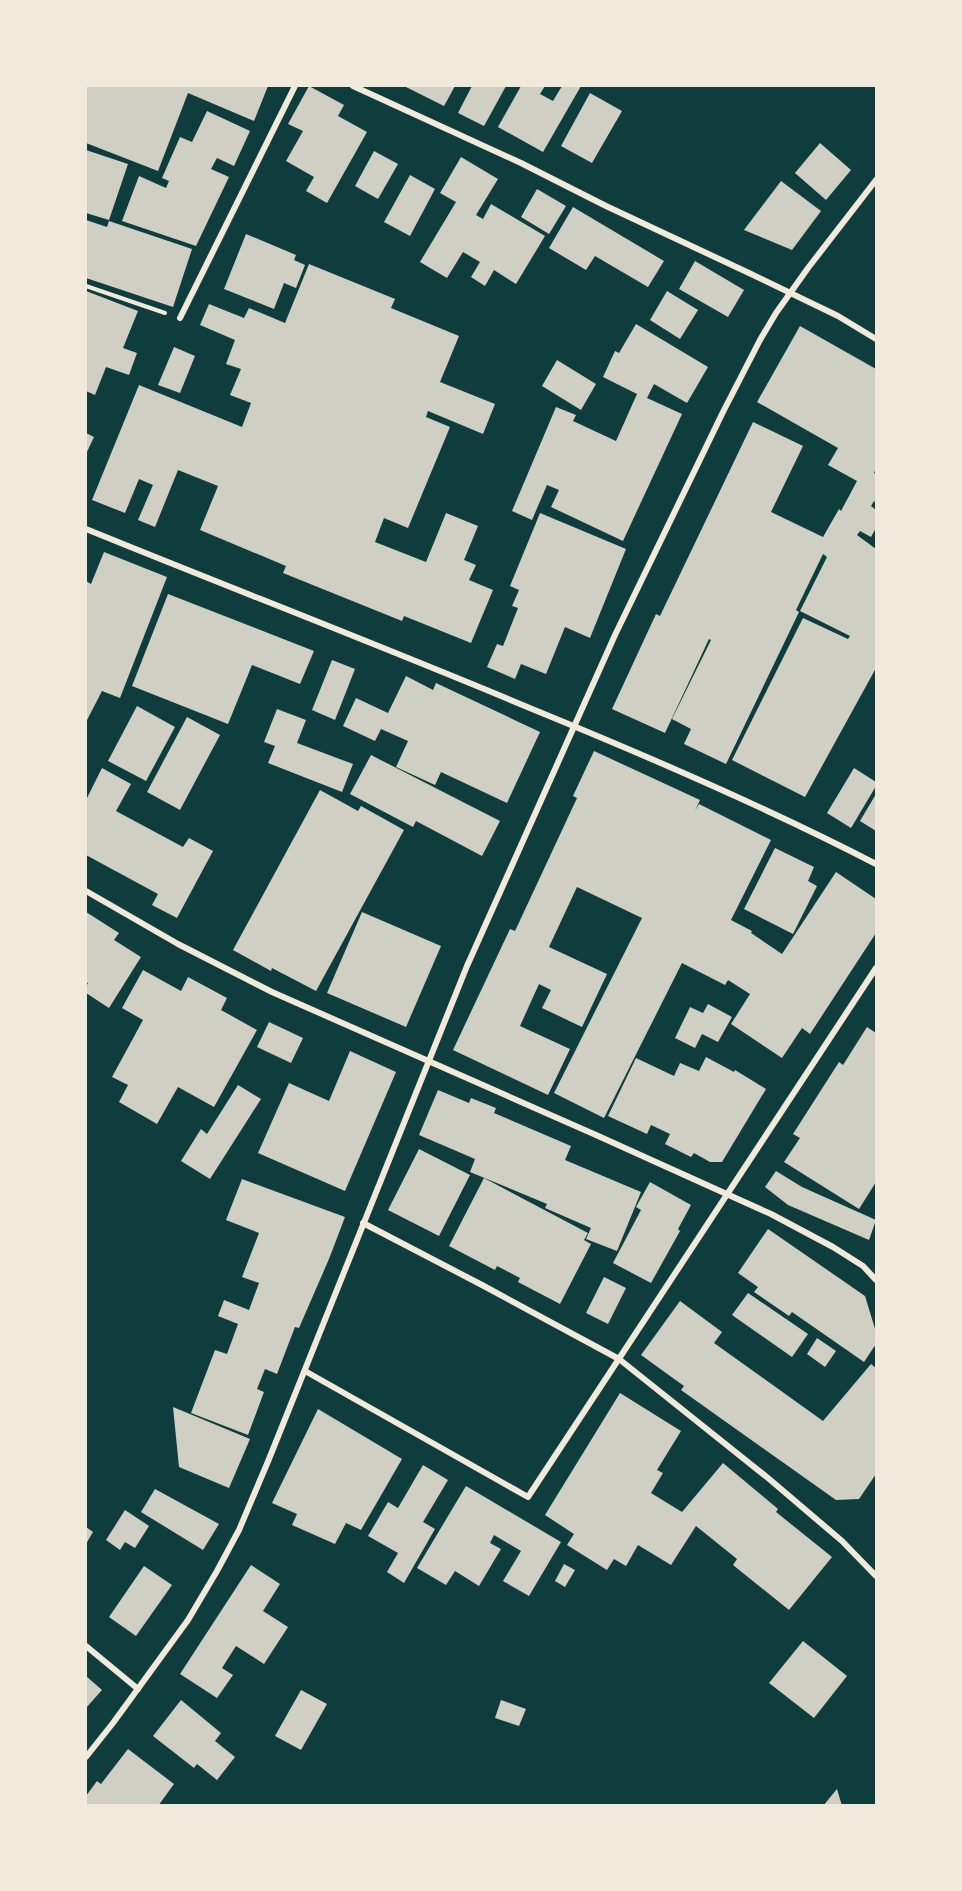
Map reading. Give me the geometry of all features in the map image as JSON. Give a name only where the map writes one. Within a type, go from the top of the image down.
[{"type":"street","points":[[180,318],[295,86]]},
{"type":"street","points":[[353,86],[521,163],[838,316],[876,339]]},
{"type":"street","points":[[86,1757],[188,1620],[239,1530],[467,966],[615,635],[760,340],[790,293],[876,180]]},
{"type":"street","points":[[86,529],[384,647],[574,726],[727,791],[876,864]]},
{"type":"street","points":[[86,891],[178,944],[272,992],[771,1214],[833,1246],[863,1266],[876,1280]]},
{"type":"street","points":[[304,1371],[528,1497],[876,968]]},
{"type":"street","points":[[363,1223],[619,1359],[768,1478],[842,1541],[876,1576]]},
{"type":"street","points":[[86,1646],[138,1689]]},
{"type":"path","points":[[86,286],[180,318]]},
{"type":"building","points":[[86,86],[268,86],[254,121],[188,93],[158,171],[86,143]]},
{"type":"building","points":[[309,86],[344,105],[338,116],[367,132],[327,203],[306,191],[314,177],[286,161],[303,131],[288,124]]},
{"type":"building","points":[[404,86],[455,86],[444,106]]},
{"type":"building","points":[[472,86],[506,86],[484,126],[458,113]]},
{"type":"building","points":[[521,86],[545,86],[540,94],[553,101],[562,86],[581,86],[543,152],[498,127]]},
{"type":"building","points":[[590,93],[622,111],[592,163],[561,146]]},
{"type":"building","points":[[207,111],[250,131],[234,166],[217,158],[211,169],[229,177],[196,246],[122,221],[139,176],[166,188],[169,181],[162,178],[180,137],[192,142]]},
{"type":"building","points":[[820,143],[851,170],[826,200],[795,173]]},
{"type":"building","points":[[86,150],[128,164],[109,220],[86,213]]},
{"type":"building","points":[[374,151],[398,164],[378,199],[355,186]]},
{"type":"building","points":[[461,157],[498,179],[476,215],[483,219],[491,204],[545,236],[516,284],[494,270],[485,286],[471,277],[480,262],[463,252],[447,278],[420,262],[456,202],[440,193]]},
{"type":"building","points":[[410,175],[435,189],[410,236],[384,222]]},
{"type":"building","points":[[781,181],[821,211],[792,250],[744,230]]},
{"type":"building","points":[[537,189],[566,206],[549,234],[521,217]]},
{"type":"building","points":[[573,207],[664,261],[648,287],[595,256],[586,270],[549,248]]},
{"type":"building","points":[[86,220],[107,227],[109,221],[192,249],[173,307],[86,278]]},
{"type":"building","points":[[246,234],[296,255],[294,260],[305,265],[296,288],[284,283],[274,309],[224,289]]},
{"type":"building","points":[[695,261],[744,290],[728,317],[679,289]]},
{"type":"building","points":[[309,264],[395,299],[391,308],[459,336],[440,382],[495,404],[483,434],[428,411],[426,417],[450,427],[408,528],[384,518],[375,542],[426,562],[446,513],[478,526],[464,560],[476,565],[469,580],[493,590],[471,643],[404,616],[402,621],[283,573],[286,566],[200,530],[218,486],[178,470],[155,527],[138,520],[153,485],[139,479],[125,513],[92,500],[139,385],[242,427],[251,403],[230,395],[241,369],[226,364],[235,340],[200,325],[209,304],[244,318],[249,308],[285,323]]},
{"type":"building","points":[[86,291],[138,311],[123,348],[137,353],[129,375],[106,367],[95,395],[86,391]]},
{"type":"building","points":[[667,291],[698,310],[680,339],[650,320]]},
{"type":"building","points":[[636,324],[708,367],[687,403],[654,384],[647,398],[682,414],[623,541],[551,507],[559,490],[547,485],[532,520],[512,511],[556,407],[576,415],[573,421],[616,441],[637,394],[603,377],[615,351],[619,353]]},
{"type":"building","points":[[800,326],[876,369],[876,468],[874,473],[876,474],[876,503],[874,501],[871,506],[876,510],[876,528],[871,537],[860,531],[857,535],[876,549],[876,668],[805,797],[732,760],[803,618],[848,639],[850,636],[800,611],[827,557],[823,554],[796,610],[799,612],[726,764],[684,744],[691,729],[672,719],[711,640],[709,639],[665,733],[612,709],[656,614],[660,616],[753,422],[803,446],[771,512],[823,537],[839,509],[841,511],[857,481],[828,465],[838,448],[757,402]]},
{"type":"building","points":[[174,347],[195,356],[180,393],[158,385]]},
{"type":"building","points":[[557,360],[596,384],[581,410],[542,386]]},
{"type":"building","points":[[86,433],[94,437],[86,454]]},
{"type":"building","points":[[540,513],[626,549],[590,638],[565,627],[546,674],[521,664],[515,679],[487,667],[497,644],[503,646],[518,608],[512,606],[519,590],[510,586]]},
{"type":"building","points":[[104,552],[167,577],[120,698],[102,691],[86,722],[86,581],[91,584]]},
{"type":"building","points":[[168,594],[314,651],[300,684],[252,665],[228,724],[132,686]]},
{"type":"building","points":[[332,660],[355,669],[335,720],[312,710]]},
{"type":"building","points":[[406,676],[433,690],[436,683],[540,732],[507,803],[441,772],[435,785],[396,767],[408,741],[381,729],[375,741],[343,726],[356,698],[388,713]]},
{"type":"building","points":[[137,706],[175,727],[146,781],[108,761]]},
{"type":"building","points":[[277,709],[306,720],[297,743],[353,764],[342,792],[268,763],[275,746],[264,742]]},
{"type":"building","points":[[187,717],[220,735],[180,810],[147,792]]},
{"type":"building","points":[[594,751],[700,800],[695,811],[699,804],[771,840],[731,920],[752,931],[751,933],[782,954],[836,872],[876,899],[876,933],[810,1034],[802,1028],[782,1058],[731,1024],[750,994],[728,980],[725,985],[682,963],[604,1118],[554,1093],[642,918],[577,887],[549,947],[607,974],[582,1027],[542,1008],[551,990],[539,984],[520,1026],[570,1049],[548,1095],[453,1050],[510,929],[515,931],[577,798],[573,796]]},
{"type":"building","points":[[371,755],[500,821],[482,856],[416,821],[413,827],[350,794]]},
{"type":"building","points":[[102,768],[131,784],[116,811],[183,847],[189,838],[213,851],[177,918],[152,905],[158,894],[86,855],[86,800]]},
{"type":"building","points":[[854,768],[876,782],[876,786],[851,828],[827,813]]},
{"type":"building","points":[[320,790],[358,811],[361,806],[404,830],[316,991],[272,968],[271,971],[233,950]]},
{"type":"building","points":[[876,794],[876,831],[860,821]]},
{"type":"building","points":[[775,848],[814,867],[808,881],[817,886],[793,934],[744,909]]},
{"type":"building","points":[[86,912],[119,933],[114,940],[141,957],[109,1008],[86,993],[88,983],[86,982]]},
{"type":"building","points":[[362,912],[441,946],[406,1027],[327,993]]},
{"type":"building","points":[[143,970],[181,991],[188,977],[227,998],[221,1010],[257,1030],[214,1107],[178,1087],[157,1124],[119,1102],[128,1085],[112,1077],[143,1020],[122,1008]]},
{"type":"building","points":[[708,1004],[732,1017],[718,1042],[702,1034],[695,1048],[675,1038],[690,1007],[703,1013]]},
{"type":"building","points":[[269,1022],[303,1038],[291,1063],[257,1047]]},
{"type":"building","points":[[867,1027],[876,1033],[876,1182],[859,1209],[784,1162],[800,1138],[793,1134],[839,1062],[843,1065]]},
{"type":"building","points":[[350,1051],[396,1072],[345,1191],[258,1153],[289,1083],[329,1101]]},
{"type":"building","points":[[706,1057],[734,1072],[735,1070],[766,1089],[722,1162],[710,1162],[694,1153],[691,1157],[665,1144],[670,1134],[651,1125],[647,1134],[608,1116],[636,1058],[674,1076],[680,1063],[699,1071]]},
{"type":"building","points":[[238,1085],[261,1099],[210,1179],[181,1161],[201,1129],[207,1134]]},
{"type":"building","points":[[438,1090],[469,1103],[471,1098],[496,1108],[494,1113],[571,1146],[565,1160],[641,1192],[617,1251],[586,1239],[591,1228],[545,1208],[547,1204],[470,1172],[475,1159],[419,1135]]},
{"type":"building","points":[[419,1149],[470,1175],[439,1236],[388,1210]]},
{"type":"building","points":[[776,1171],[802,1187],[876,1220],[869,1240],[788,1205],[765,1187]]},
{"type":"building","points":[[484,1178],[588,1233],[584,1240],[591,1244],[560,1304],[518,1282],[520,1278],[497,1266],[495,1270],[449,1246]]},
{"type":"building","points":[[242,1179],[345,1217],[299,1328],[295,1327],[277,1374],[265,1369],[257,1389],[264,1392],[248,1435],[191,1413],[215,1350],[227,1354],[238,1324],[218,1316],[224,1300],[249,1310],[259,1283],[242,1277],[259,1233],[226,1220]]},
{"type":"building","points":[[650,1182],[691,1205],[678,1229],[680,1231],[651,1283],[613,1263],[641,1210],[636,1207]]},
{"type":"building","points":[[768,1229],[865,1296],[876,1332],[876,1344],[864,1362],[792,1312],[789,1316],[754,1292],[758,1287],[738,1273]]},
{"type":"building","points":[[604,1277],[626,1288],[608,1324],[586,1313]]},
{"type":"building","points":[[748,1293],[808,1334],[792,1357],[732,1315]]},
{"type":"building","points":[[680,1301],[722,1332],[714,1343],[823,1421],[871,1364],[876,1368],[876,1474],[859,1499],[836,1500],[681,1390],[684,1386],[641,1355]]},
{"type":"building","points":[[817,1338],[836,1351],[825,1367],[807,1354]]},
{"type":"building","points":[[620,1393],[681,1431],[657,1470],[663,1473],[651,1493],[682,1512],[723,1463],[778,1509],[776,1512],[832,1557],[789,1610],[733,1565],[737,1559],[696,1526],[671,1565],[638,1545],[626,1566],[614,1559],[607,1570],[567,1545],[574,1534],[545,1515]]},
{"type":"building","points":[[173,1407],[250,1439],[229,1488],[179,1467]]},
{"type":"building","points":[[318,1409],[402,1459],[361,1530],[346,1523],[335,1544],[292,1525],[297,1514],[272,1503]]},
{"type":"building","points":[[423,1465],[448,1480],[423,1522],[435,1529],[404,1583],[387,1572],[398,1553],[368,1536],[388,1502],[398,1508]]},
{"type":"building","points":[[466,1486],[561,1542],[529,1596],[503,1581],[521,1551],[494,1535],[490,1543],[501,1549],[479,1586],[455,1571],[446,1585],[417,1568]]},
{"type":"building","points":[[155,1489],[219,1524],[203,1550],[141,1512]]},
{"type":"building","points":[[125,1510],[149,1526],[135,1548],[125,1542],[120,1550],[106,1540]]},
{"type":"building","points":[[86,1527],[93,1532],[86,1544]]},
{"type":"building","points":[[564,1564],[575,1570],[565,1587],[555,1581]]},
{"type":"building","points":[[251,1565],[280,1584],[263,1611],[288,1627],[264,1664],[236,1646],[222,1668],[233,1675],[217,1698],[180,1674]]},
{"type":"building","points":[[144,1566],[172,1585],[136,1636],[109,1617]]},
{"type":"building","points":[[803,1641],[847,1676],[814,1718],[769,1683]]},
{"type":"building","points":[[86,1676],[102,1690],[86,1708]]},
{"type":"building","points":[[301,1690],[327,1704],[301,1750],[275,1736]]},
{"type":"building","points":[[181,1700],[221,1733],[215,1741],[235,1757],[217,1780],[197,1764],[194,1768],[153,1736]]},
{"type":"building","points":[[501,1700],[526,1709],[519,1726],[495,1718]]},
{"type":"building","points":[[128,1749],[174,1784],[158,1806],[88,1806],[86,1796],[97,1781],[101,1784]]},
{"type":"building","points":[[837,1789],[842,1806],[823,1806]]}]
